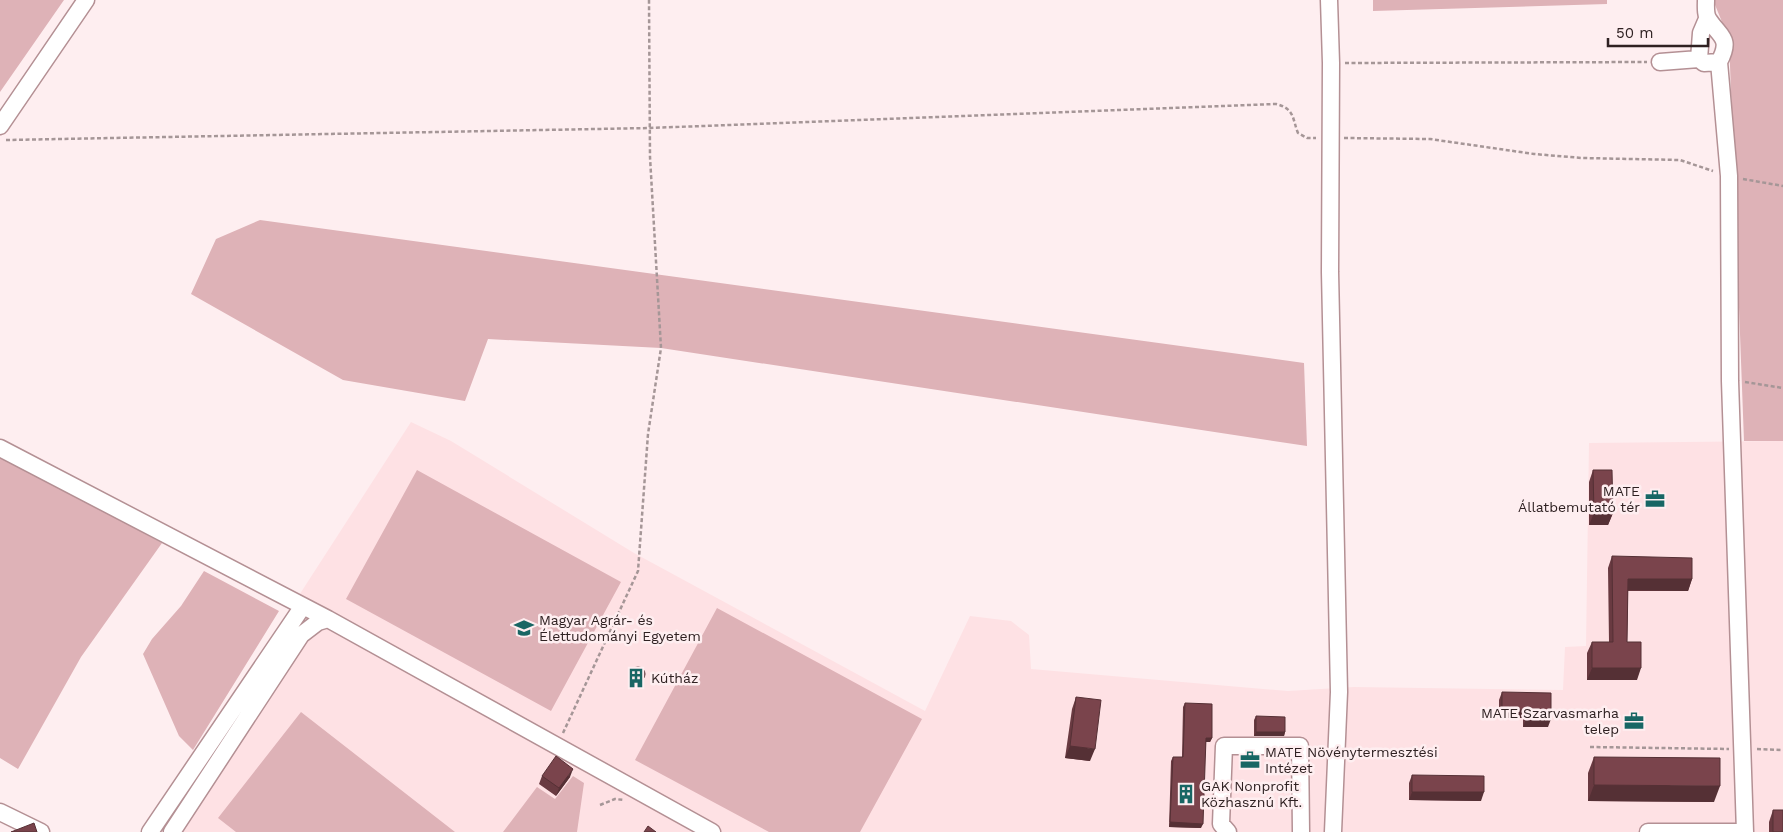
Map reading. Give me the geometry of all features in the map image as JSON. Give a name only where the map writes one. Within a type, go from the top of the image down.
[{"type":"street","points":[[0,126],[86,0]]},
{"type":"street","points":[[1329,0],[1331,63],[1330,281],[1339,692],[1333,832]]},
{"type":"street","points":[[1700,59],[1701,33],[1707,19],[1706,0]]},
{"type":"street","points":[[1648,832],[1745,832],[1730,381],[1729,176],[1719,62],[1725,48],[1721,33],[1707,19]]},
{"type":"street","points":[[1660,62],[1700,59],[1704,63],[1719,62]]},
{"type":"street","points":[[0,448],[328,619],[712,832]]},
{"type":"street","points":[[172,832],[199,775],[303,606]]},
{"type":"street","points":[[150,832],[199,775],[300,635],[318,622],[328,619]]},
{"type":"street","points":[[1228,832],[1220,824],[1224,746],[1300,746],[1302,832]]},
{"type":"street","points":[[0,812],[41,832]]},
{"type":"path","points":[[557,745],[638,571],[648,434],[661,348],[650,128],[649,0]]},
{"type":"path","points":[[1331,63],[1660,62]]},
{"type":"path","points":[[0,140],[650,128],[1276,104],[1283,106],[1293,114],[1298,133],[1303,137],[1430,139],[1534,154],[1582,158],[1680,160],[1729,176],[1783,186]]},
{"type":"path","points":[[1730,381],[1753,382],[1783,388]]},
{"type":"path","points":[[1590,747],[1783,750]]},
{"type":"path","points":[[600,805],[615,799],[627,800]]},
{"type":"shaded area","points":[[0,0],[64,0],[0,92]]},
{"type":"shaded area","points":[[1373,0],[1607,0],[1607,4],[1373,11]]},
{"type":"shaded area","points":[[1713,0],[1783,0],[1783,441],[1744,441],[1729,39]]},
{"type":"shaded area","points":[[260,220],[1304,363],[1307,446],[661,348],[488,339],[465,401],[343,380],[191,294],[216,239]]},
{"type":"shaded area","name":"Magyar Agrár- és Élettudományi Egyetem","points":[[411,422],[451,441],[634,553],[925,711],[970,616],[1011,621],[1029,635],[1031,669],[1288,691],[1354,687],[1563,690],[1565,647],[1586,646],[1589,443],[1783,441],[1783,832],[146,832]]},
{"type":"shaded area","points":[[0,455],[162,543],[81,657],[18,769],[0,758]]},
{"type":"shaded area","points":[[417,470],[621,582],[551,711],[346,599]]},
{"type":"shaded area","points":[[204,571],[279,611],[193,750],[179,736],[143,654],[152,639],[181,606]]},
{"type":"shaded area","points":[[717,608],[922,719],[860,832],[769,832],[635,760]]},
{"type":"shaded area","points":[[301,712],[455,832],[236,832],[218,818]]},
{"type":"shaded area","points":[[573,776],[584,783],[577,832],[503,832],[537,787],[555,799]]},
{"type":"building","points":[[1593,470],[1612,470],[1613,513],[1594,513]]},
{"type":"building","points":[[1612,556],[1692,558],[1692,579],[1628,579],[1627,642],[1641,642],[1641,668],[1592,668],[1592,642],[1613,642]]},
{"type":"building","name":"Kútház","points":[[638,667],[643,669],[645,674],[643,679],[638,681],[633,679],[631,674],[633,669]]},
{"type":"building","points":[[1502,692],[1551,693],[1551,719],[1526,719],[1526,710],[1502,710]]},
{"type":"building","points":[[1076,697],[1101,700],[1095,749],[1070,746]]},
{"type":"building","points":[[1185,703],[1212,704],[1212,738],[1206,738],[1203,824],[1170,822],[1173,757],[1183,757]]},
{"type":"building","points":[[1256,716],[1285,717],[1285,732],[1256,732]]},
{"type":"building","points":[[556,756],[573,769],[559,788],[542,776]]},
{"type":"building","points":[[1594,757],[1720,758],[1720,786],[1594,785]]},
{"type":"building","points":[[1412,775],[1484,776],[1484,792],[1412,792]]},
{"type":"building","points":[[1773,810],[1783,810],[1783,832],[1773,832]]},
{"type":"building","points":[[34,823],[37,832],[11,832]]},
{"type":"building","points":[[648,826],[656,832],[644,832]]},
{"type":"place","name":"MATE Állatbemutató tér","points":[[1655,499]]},
{"type":"place","name":"Magyar Agrár- és Élettudományi Egyetem","points":[[524,628]]},
{"type":"place","name":"Kútház","points":[[636,678]]},
{"type":"place","name":"MATE Szarvasmarha telep","points":[[1634,721]]},
{"type":"place","name":"MATE Növénytermesztési Intézet","points":[[1250,760]]},
{"type":"place","name":"GAK Nonprofit Közhasznú Kft.","points":[[1186,794]]}]
